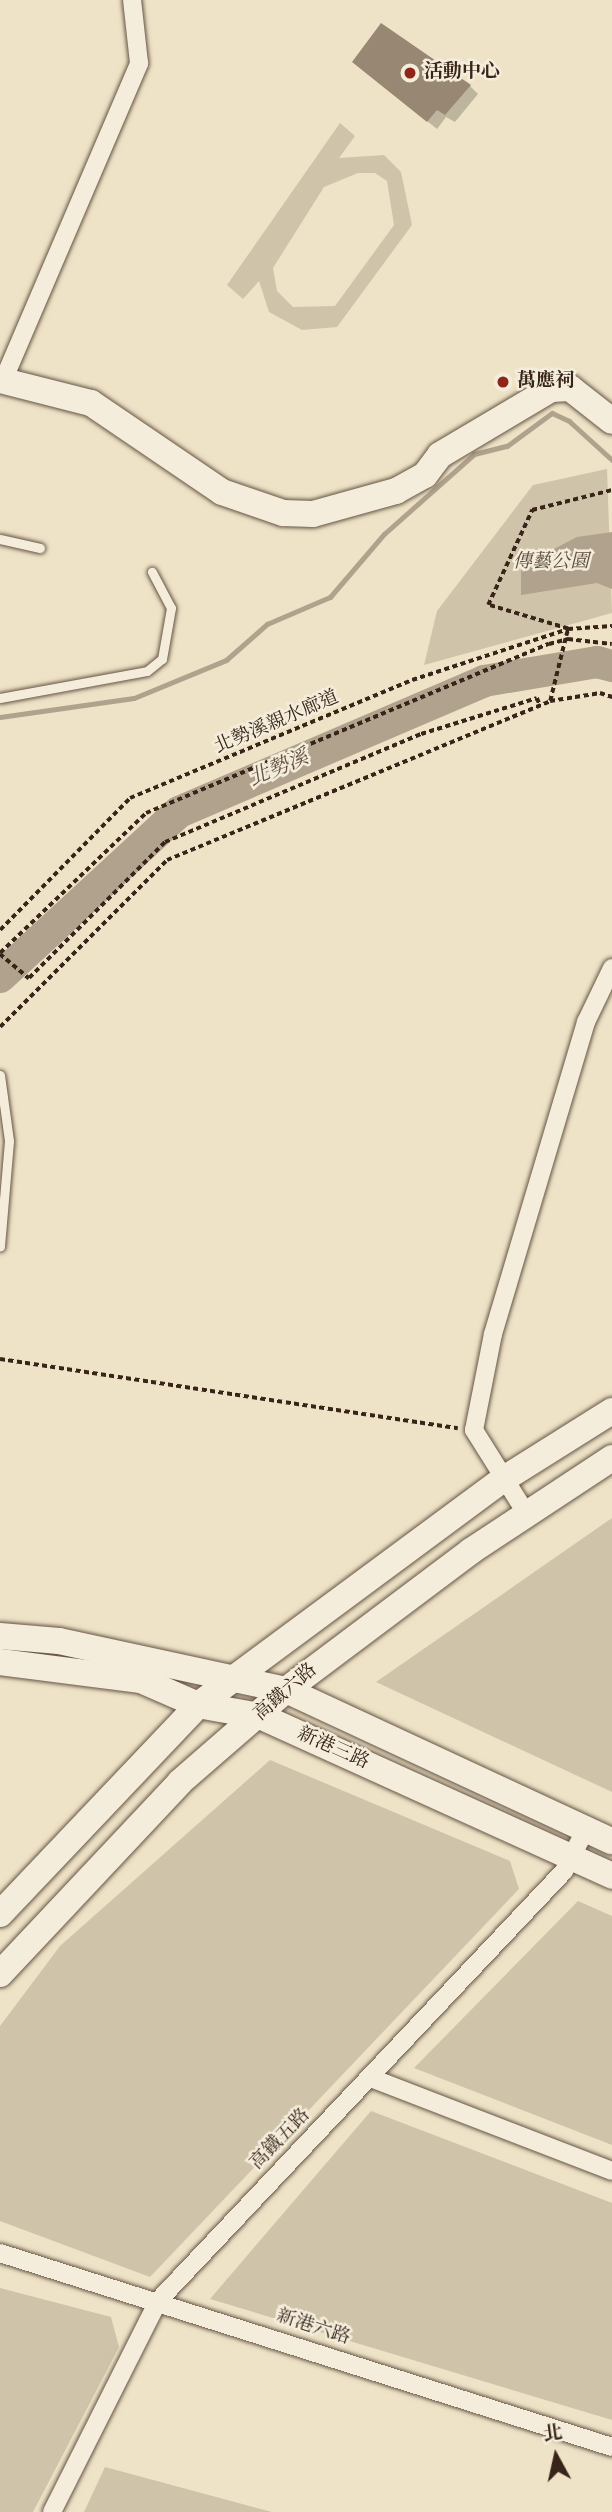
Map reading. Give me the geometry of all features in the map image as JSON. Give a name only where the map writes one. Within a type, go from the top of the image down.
[{"type":"street","points":[[132,0],[139,63],[1,381],[92,403],[222,492],[283,513],[313,514],[396,491],[425,475],[440,455],[551,389],[570,388],[612,421]]},
{"type":"street","points":[[526,1513],[502,1480],[474,1430],[500,1308],[586,1022],[612,968]]},
{"type":"street","name":"高鐵六路","points":[[0,1914],[198,1706],[502,1480],[612,1411]]},
{"type":"street","name":"高鐵六路","points":[[0,1974],[180,1782],[260,1716],[286,1690],[526,1513],[612,1458]]},
{"type":"street","name":"新港三路","points":[[0,1636],[59,1641],[286,1690],[612,1841]]},
{"type":"street","name":"新港三路","points":[[0,1662],[141,1680],[198,1706],[260,1716],[612,1876]]},
{"type":"street","name":"高鐵五路","points":[[52,2512],[158,2301],[372,2078],[571,1857],[586,1829]]},
{"type":"street","points":[[372,2078],[612,2171]]},
{"type":"street","name":"新港六路","points":[[0,2253],[612,2447]]},
{"type":"lane","points":[[0,539],[40,548]]},
{"type":"lane","points":[[0,698],[147,671],[162,659],[172,608],[152,572]]},
{"type":"lane","points":[[0,1075],[9,1152],[0,1248]]},
{"type":"path","points":[[550,701],[568,629],[488,605],[532,510],[612,489]]},
{"type":"path","name":"北勢溪親水廊道","points":[[0,930],[130,798],[412,680],[568,629],[612,626]]},
{"type":"path","points":[[540,705],[537,698],[421,734],[165,842],[29,978],[0,953],[146,813],[549,644],[568,639],[612,644]]},
{"type":"path","points":[[0,1027],[167,860],[550,701],[612,697]]},
{"type":"path","points":[[0,1359],[474,1430]]},
{"type":"green space","points":[[340,123],[355,136],[339,158],[384,155],[401,172],[412,225],[337,327],[302,330],[269,312],[259,281],[243,299],[227,285]],"holes":[[[358,173],[375,173],[387,181],[394,225],[335,306],[293,307],[277,291],[273,268],[324,187]]]},
{"type":"green space","name":"傳藝公園","points":[[607,469],[612,613],[424,665],[437,611],[533,485]]},
{"type":"green space","points":[[612,1518],[612,1792],[376,1682]]},
{"type":"green space","points":[[270,1760],[510,1861],[519,1889],[150,2277],[0,2221],[0,2026],[60,1946]]},
{"type":"green space","points":[[578,1901],[612,1916],[612,2145],[414,2068]]},
{"type":"green space","points":[[371,2111],[612,2203],[612,2420],[210,2299]]},
{"type":"green space","points":[[0,2288],[111,2317],[119,2347],[33,2512],[0,2512]]},
{"type":"green space","points":[[105,2467],[272,2512],[84,2512]]},
{"type":"shaded area","points":[[612,532],[612,589],[597,583],[521,595],[521,566],[577,537]]},
{"type":"building","name":"活動中心","points":[[381,23],[471,85],[445,115],[437,110],[427,122],[352,62]]},
{"type":"waterway","points":[[0,717],[134,698],[226,660],[267,624],[330,597],[384,534],[474,454],[507,446],[552,413],[569,421],[612,460]]},
{"type":"waterway","name":"北勢溪","points":[[0,977],[179,812],[484,681],[597,662],[612,666]]},
{"type":"place","name":"活動中心","points":[[410,73]]},
{"type":"place","name":"萬應祠","points":[[503,382]]}]
